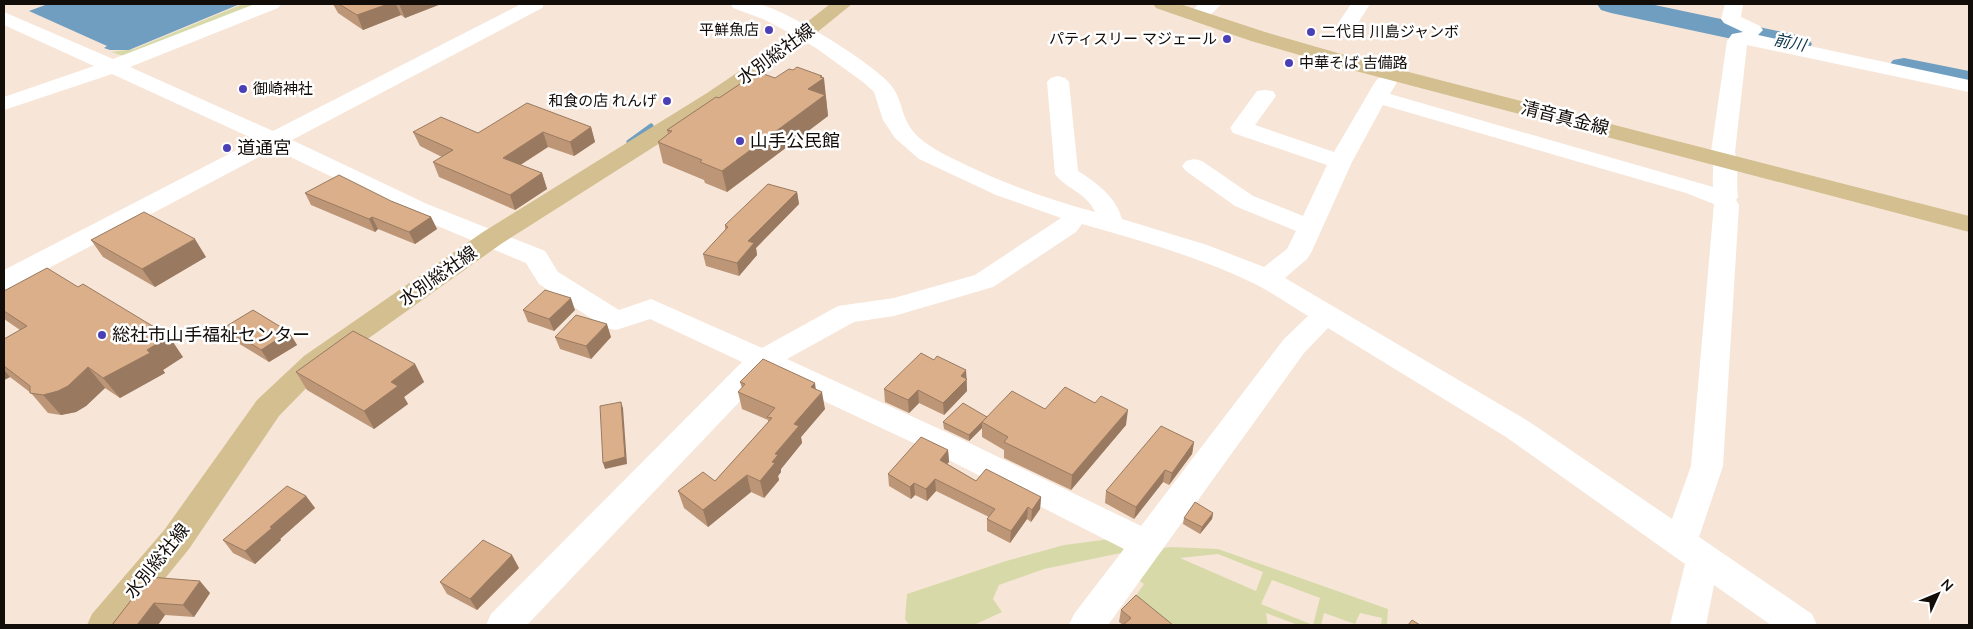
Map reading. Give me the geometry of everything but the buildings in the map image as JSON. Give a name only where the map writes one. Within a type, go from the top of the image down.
[{"type":"main road","name":"水別総社線","points":[[105,625],[177,539],[268,408],[314,363],[492,238],[715,98],[842,4]]},
{"type":"main road","name":"清音真金線","points":[[1163,4],[1203,10],[1319,55],[1724,158],[1969,224]]},
{"type":"street","points":[[4,104],[111,67],[271,4]]},
{"type":"street","points":[[4,281],[534,4]]},
{"type":"street","points":[[740,4],[771,15],[806,32],[871,78],[882,88],[896,126],[921,151],[976,179],[1032,200],[1169,242],[1237,265],[1267,279],[1518,430],[1799,625]]},
{"type":"street","points":[[1349,22],[1360,4]]},
{"type":"street","points":[[1734,4],[1731,19],[1753,30]]},
{"type":"street","points":[[4,18],[195,103],[418,209],[536,257],[548,278],[616,321],[652,308],[948,446],[1146,544]]},
{"type":"street","points":[[1723,199],[1726,197],[1724,176],[1727,167],[1723,152],[1737,40],[1739,38],[1969,86]]},
{"type":"street","points":[[1267,279],[1298,253],[1340,162],[1390,74]]},
{"type":"street","points":[[1058,82],[1067,174],[1091,190],[1098,198],[1110,223]]},
{"type":"street","points":[[1265,96],[1241,128],[1340,162]]},
{"type":"street","points":[[1378,97],[1694,188],[1723,199],[1727,205],[1707,466],[1692,551],[1688,625]]},
{"type":"street","points":[[1194,166],[1244,201],[1311,228]]},
{"type":"street","points":[[504,625],[762,360],[848,313],[894,307],[984,281],[1067,226],[1077,215]]},
{"type":"street","points":[[1087,625],[1294,346],[1326,314]]},
{"type":"green space","points":[[243,4],[259,4],[124,56],[111,52],[134,49]]},
{"type":"green space","points":[[1110,539],[1124,548],[1121,553],[1044,569],[999,585],[993,599],[1002,612],[974,625],[909,625],[905,619],[907,594],[1006,561],[1064,545]]},
{"type":"green space","points":[[1164,548],[1218,549],[1388,609],[1387,625],[1381,625],[1382,618],[1360,613],[1355,624],[1324,613],[1321,625],[1313,625],[1298,625],[1266,613],[1268,625],[1162,625],[1133,600],[1144,584],[1137,579]],"holes":[[[1218,554],[1263,572],[1256,591],[1180,558]],[[1272,580],[1320,598],[1313,625],[1261,604]]]},
{"type":"water","points":[[48,4],[240,4],[129,50],[110,50],[104,48],[107,46],[29,11]]},
{"type":"waterway","name":"前川","points":[[1611,4],[1797,44]]},
{"type":"waterway","name":"前川","points":[[1904,67],[1969,80]]},
{"type":"waterway","points":[[629,142],[651,126]]},
{"type":"place","name":"平鮮魚店","points":[[769,30]]},
{"type":"place","name":"二代目 川島ジャンボ","points":[[1311,32]]},
{"type":"place","name":"パティスリー マジェール","points":[[1227,39]]},
{"type":"place","name":"中華そば 吉備路","points":[[1289,63]]},
{"type":"place","name":"御崎神社","points":[[243,89]]},
{"type":"place","name":"和食の店 れんげ","points":[[667,101]]},
{"type":"place","name":"山手公民館","points":[[740,141]]},
{"type":"place","name":"道通宮","points":[[227,148]]},
{"type":"place","name":"総社市山手福祉センター","points":[[102,335]]}]
